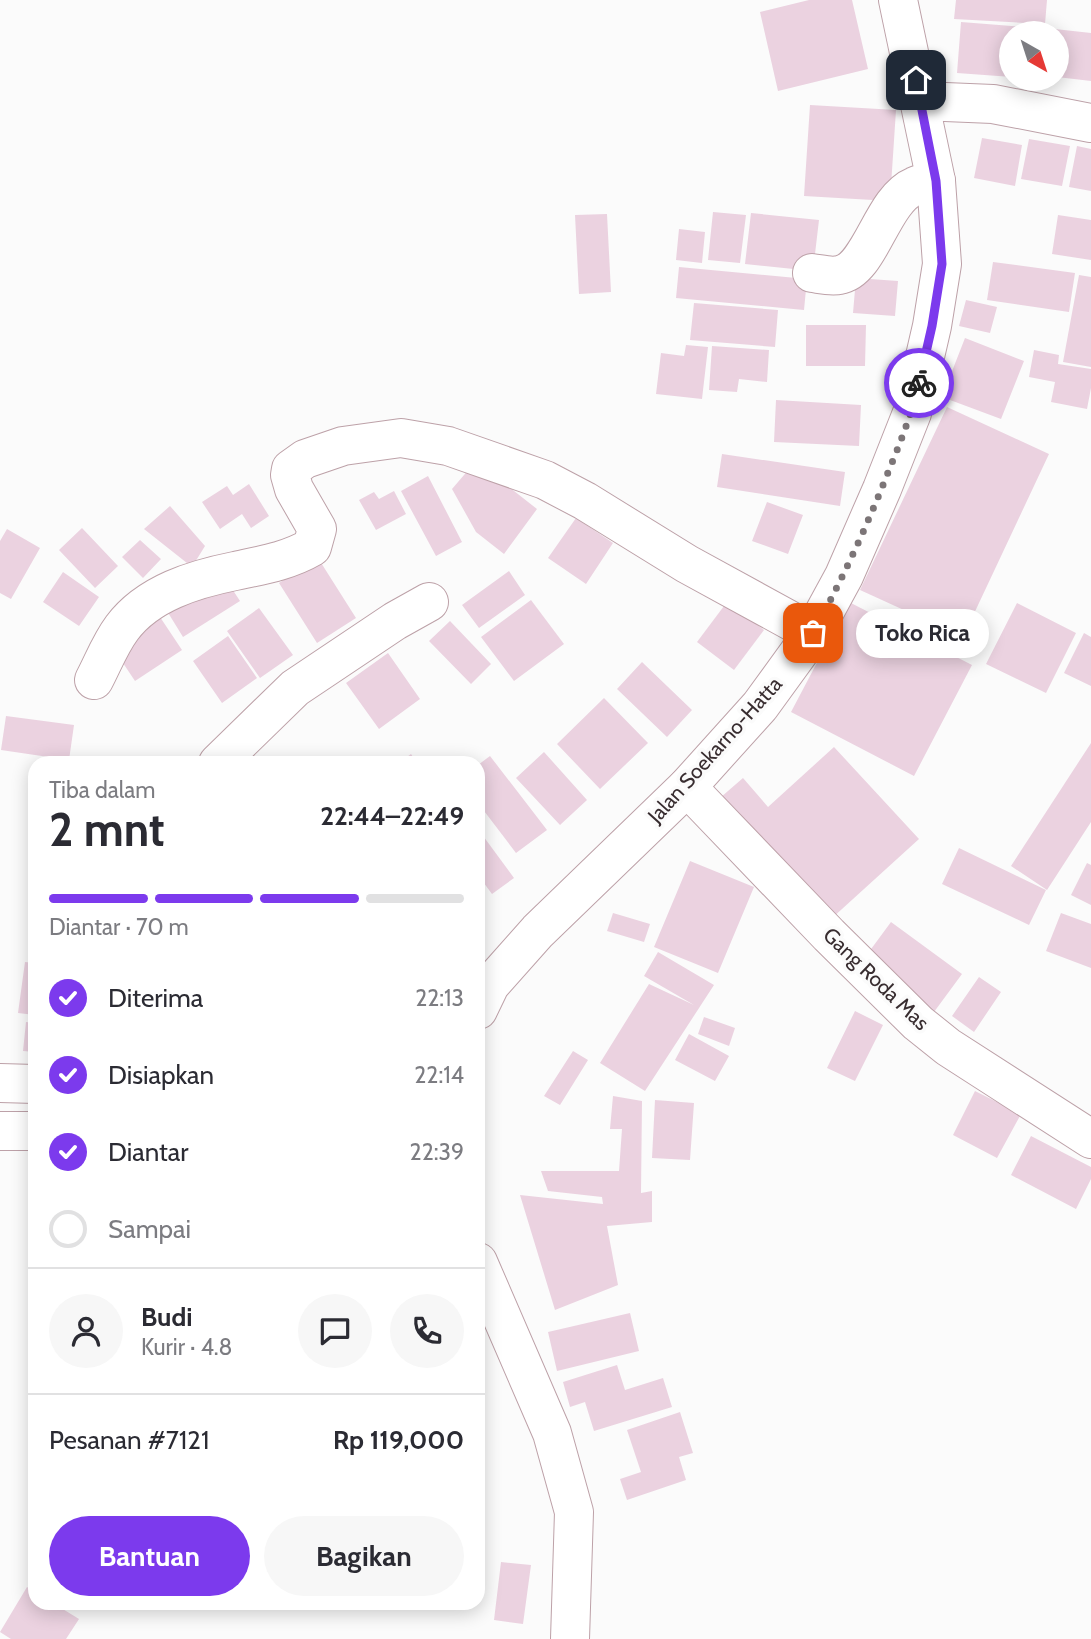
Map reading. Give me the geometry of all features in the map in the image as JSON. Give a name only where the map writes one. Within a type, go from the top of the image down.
[{"type":"main road","name":"Jalan Soekarno-Hatta","points":[[485,995],[490,985],[538,931],[687,787],[760,706],[813,633],[844,576],[912,413],[932,326],[942,264],[936,181],[898,0]]},
{"type":"main road","points":[[921,101],[993,104],[1091,123]]},
{"type":"main road","points":[[812,273],[840,275],[853,267],[868,249],[886,214],[901,196],[914,186],[936,181]]},
{"type":"main road","points":[[94,680],[123,626],[159,597],[181,585],[209,576],[275,563],[312,547],[317,529],[291,481],[291,470],[295,465],[344,446],[401,438],[447,446],[545,480],[585,501],[687,564],[813,633]]},
{"type":"main road","points":[[225,756],[295,688],[395,621],[429,602]]},
{"type":"main road","name":"Gang Roda Mas","points":[[687,787],[918,1023],[948,1047],[1091,1139]]},
{"type":"main road","points":[[0,1083],[28,1084]]},
{"type":"main road","points":[[0,1131],[28,1131]]},
{"type":"main road","points":[[485,1278],[552,1433],[574,1512],[570,1639]]},
{"type":"building","points":[[809,0],[852,0],[868,69],[778,91],[760,12]]},
{"type":"building","points":[[956,0],[1047,0],[1045,21],[954,19]]},
{"type":"building","points":[[961,22],[999,25],[999,76],[957,73]]},
{"type":"building","points":[[1069,31],[1091,33],[1091,81],[1069,78]]},
{"type":"building","points":[[810,105],[896,110],[890,201],[804,196]]},
{"type":"building","points":[[982,138],[1022,145],[1015,186],[974,178]]},
{"type":"building","points":[[1029,139],[1070,146],[1062,186],[1021,179]]},
{"type":"building","points":[[1077,146],[1091,149],[1091,191],[1069,187]]},
{"type":"building","points":[[713,212],[746,215],[740,263],[708,260]]},
{"type":"building","points":[[751,213],[819,220],[813,271],[745,264]]},
{"type":"building","points":[[607,214],[611,292],[579,294],[575,215]]},
{"type":"building","points":[[1058,215],[1091,220],[1091,260],[1052,254]]},
{"type":"building","points":[[679,229],[705,232],[702,263],[676,260]]},
{"type":"building","points":[[993,262],[1075,273],[1069,312],[987,300]]},
{"type":"building","points":[[679,267],[807,279],[804,310],[676,298]]},
{"type":"building","points":[[1079,275],[1091,277],[1091,367],[1063,362]]},
{"type":"building","points":[[856,278],[898,281],[895,316],[853,313]]},
{"type":"building","points":[[966,300],[997,307],[990,333],[959,326]]},
{"type":"building","points":[[694,303],[778,310],[775,347],[690,340]]},
{"type":"building","points":[[806,325],[866,325],[865,366],[806,366]]},
{"type":"building","points":[[965,338],[1024,361],[1001,419],[942,397]]},
{"type":"building","points":[[686,345],[708,347],[702,399],[656,394],[661,353],[684,356]]},
{"type":"building","points":[[712,346],[769,350],[767,382],[739,379],[737,392],[709,390]]},
{"type":"building","points":[[1034,350],[1059,355],[1058,364],[1091,369],[1087,409],[1051,402],[1055,382],[1029,377]]},
{"type":"building","points":[[776,400],[861,405],[859,446],[774,442]]},
{"type":"building","points":[[947,407],[1049,454],[963,637],[860,590]]},
{"type":"building","points":[[722,454],[845,472],[840,506],[717,487]]},
{"type":"building","points":[[476,461],[537,509],[504,554],[476,532],[452,489]]},
{"type":"building","points":[[428,476],[462,542],[436,556],[401,491]]},
{"type":"building","points":[[249,484],[269,516],[251,528],[242,514],[220,529],[202,502],[227,486],[233,495]]},
{"type":"building","points":[[394,491],[406,514],[376,530],[359,500],[374,492],[379,499]]},
{"type":"building","points":[[767,502],[803,515],[788,554],[752,541]]},
{"type":"building","points":[[170,506],[205,546],[192,567],[144,529]]},
{"type":"building","points":[[576,518],[613,543],[586,584],[548,558]]},
{"type":"building","points":[[82,528],[118,566],[95,588],[59,550]]},
{"type":"building","points":[[7,529],[40,548],[11,599],[0,593],[0,541]]},
{"type":"building","points":[[140,540],[161,559],[143,578],[122,557]]},
{"type":"building","points":[[318,558],[356,618],[317,643],[279,583]]},
{"type":"building","points":[[509,571],[525,595],[479,628],[462,605]]},
{"type":"building","points":[[63,572],[99,597],[79,626],[43,602]]},
{"type":"building","points":[[223,575],[240,601],[183,637],[167,611]]},
{"type":"building","points":[[531,600],[564,644],[514,681],[481,637]]},
{"type":"building","points":[[727,602],[764,630],[734,670],[697,642]]},
{"type":"building","points":[[849,602],[972,665],[914,776],[791,712]]},
{"type":"building","points":[[1017,603],[1076,633],[1046,693],[986,664]]},
{"type":"building","points":[[259,608],[293,655],[260,678],[227,631]]},
{"type":"building","points":[[160,617],[182,650],[135,681],[113,648]]},
{"type":"building","points":[[450,621],[491,664],[471,684],[429,641]]},
{"type":"building","points":[[1084,633],[1091,637],[1091,686],[1064,673]]},
{"type":"building","points":[[228,636],[257,678],[222,703],[193,661]]},
{"type":"building","points":[[388,653],[420,699],[379,729],[346,683]]},
{"type":"building","points":[[642,662],[692,710],[667,737],[617,689]]},
{"type":"building","points":[[604,698],[648,743],[600,789],[557,744]]},
{"type":"building","points":[[6,716],[74,725],[70,756],[42,756],[1,750]]},
{"type":"building","points":[[1091,743],[1091,822],[1047,890],[1011,866]]},
{"type":"building","points":[[834,747],[919,839],[831,919],[713,804],[743,778],[768,807]]},
{"type":"building","points":[[544,752],[587,800],[560,825],[516,778]]},
{"type":"building","points":[[490,756],[547,830],[516,853],[485,812],[485,760]]},
{"type":"building","points":[[485,839],[514,878],[492,894],[485,884]]},
{"type":"building","points":[[959,848],[1046,890],[1029,925],[942,884]]},
{"type":"building","points":[[690,861],[754,887],[718,973],[654,947]]},
{"type":"building","points":[[1087,863],[1091,865],[1091,905],[1071,895]]},
{"type":"building","points":[[613,913],[650,924],[644,942],[607,931]]},
{"type":"building","points":[[1061,913],[1091,924],[1091,968],[1046,951]]},
{"type":"building","points":[[891,922],[962,974],[934,1012],[863,960]]},
{"type":"building","points":[[658,952],[714,985],[645,1091],[600,1063],[649,984],[694,1005],[644,976]]},
{"type":"building","points":[[25,962],[28,962],[28,1014],[18,1013]]},
{"type":"building","points":[[979,977],[1001,992],[974,1032],[952,1016]]},
{"type":"building","points":[[855,1011],[883,1025],[855,1081],[827,1068]]},
{"type":"building","points":[[704,1017],[735,1028],[729,1046],[698,1034]]},
{"type":"building","points":[[26,1022],[28,1022],[28,1051],[23,1051]]},
{"type":"building","points":[[689,1034],[729,1056],[715,1081],[675,1060]]},
{"type":"building","points":[[573,1051],[588,1060],[560,1105],[544,1096]]},
{"type":"building","points":[[975,1091],[1021,1114],[997,1158],[953,1135]]},
{"type":"building","points":[[613,1096],[642,1101],[641,1193],[652,1191],[652,1222],[607,1226],[618,1285],[555,1310],[520,1195],[603,1204],[602,1197],[548,1191],[541,1171],[619,1171],[622,1129],[610,1129]]},
{"type":"building","points":[[655,1100],[694,1103],[690,1160],[652,1158]]},
{"type":"building","points":[[1031,1136],[1091,1167],[1091,1179],[1076,1209],[1011,1175]]},
{"type":"building","points":[[630,1313],[639,1351],[557,1371],[548,1332]]},
{"type":"building","points":[[617,1365],[625,1390],[663,1378],[672,1407],[594,1431],[585,1402],[570,1407],[563,1382]]},
{"type":"building","points":[[680,1412],[693,1453],[679,1457],[686,1480],[627,1500],[620,1479],[641,1472],[627,1430]]},
{"type":"building","points":[[501,1562],[531,1565],[523,1624],[494,1620]]},
{"type":"building","points":[[27,1587],[28,1610],[64,1610],[79,1619],[66,1639],[11,1639],[0,1632]]},
{"type":"way so far","points":[[813,633],[844,576],[882,489],[912,413],[919,383]]},
{"type":"place","name":"Toko Rica","points":[[813,633]]},
{"type":"route","points":[[916,80],[936,181],[942,264],[919,383]]}]
